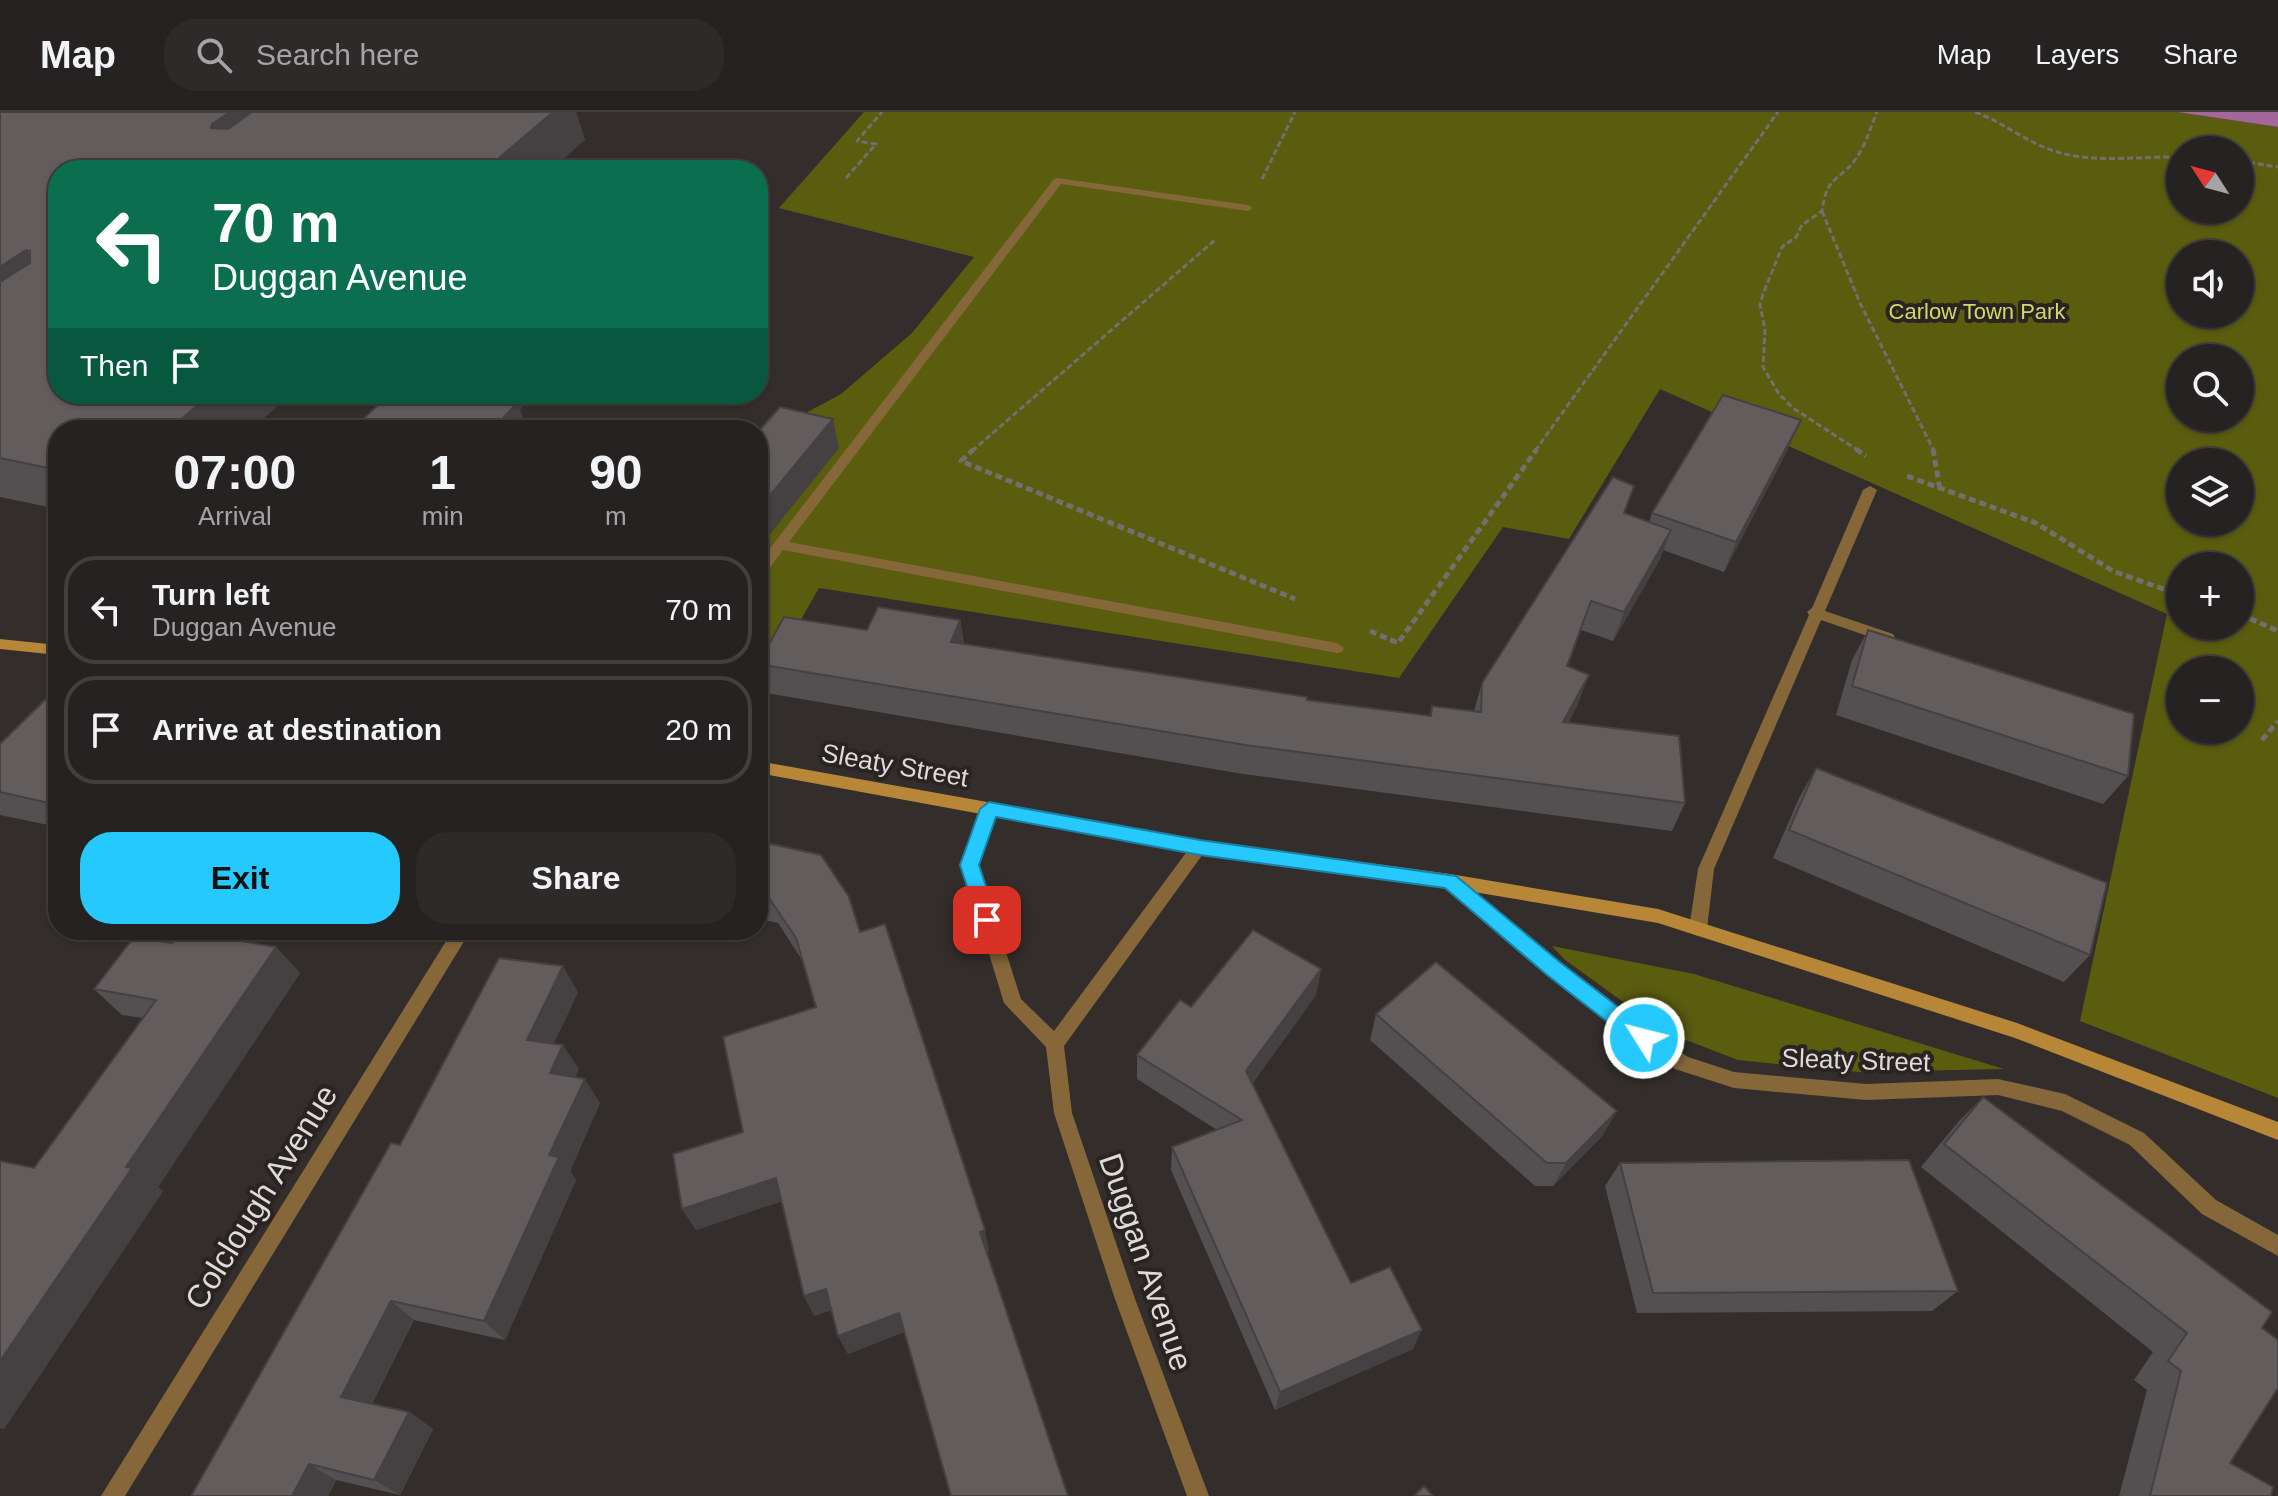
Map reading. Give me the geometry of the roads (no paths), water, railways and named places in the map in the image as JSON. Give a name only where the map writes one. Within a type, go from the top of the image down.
[{"type":"street","points":[[768,561],[1058,181],[1248,208]]},
{"type":"street","points":[[1698,929],[1706,869],[1814,612],[1870,490]]},
{"type":"street","points":[[780,545],[1337,648]]},
{"type":"street","points":[[1814,612],[1903,643]]},
{"type":"street","points":[[0,644],[48,649]]},
{"type":"street","name":"Sleaty Street","points":[[768,769],[1200,847],[1450,881],[1658,916],[2017,1031],[2278,1131]]},
{"type":"street","points":[[989,809],[970,865],[1013,1003],[1055,1044],[1200,847]]},
{"type":"street","name":"Sleaty Street","points":[[1450,881],[1625,1026],[1682,1063],[1734,1080],[1866,1092],[1998,1087],[2065,1103],[2137,1139],[2209,1207],[2278,1246]]},
{"type":"street","name":"Colclough Avenue","points":[[112,1496],[456,940]]},
{"type":"street","name":"Duggan Avenue","points":[[1055,1044],[1063,1113],[1125,1299],[1198,1496]]},
{"type":"park label","name":"Carlow Town Park","points":[[1977,311]]}]
